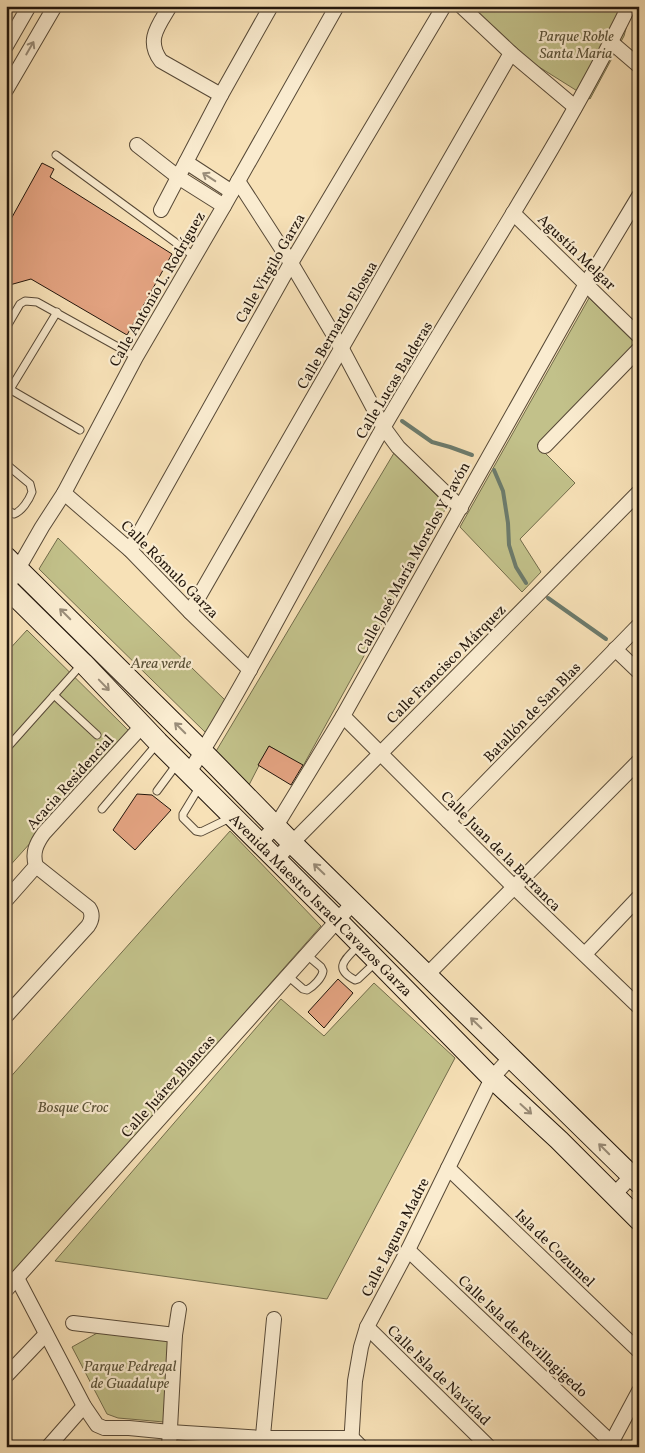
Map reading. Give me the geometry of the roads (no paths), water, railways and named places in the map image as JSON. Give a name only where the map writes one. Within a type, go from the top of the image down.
[{"type":"main road","name":"Avenida Maestro Israel Cavazos Garza","points":[[13,562],[292,843],[636,1176]]},
{"type":"main road","name":"Avenida Maestro Israel Cavazos Garza","points":[[7,588],[492,1078],[560,1140],[639,1220]]},
{"type":"street","points":[[6,46],[29,6]]},
{"type":"street","points":[[6,90],[54,6]]},
{"type":"street","points":[[170,6],[153,40],[156,55],[161,61],[221,95]]},
{"type":"street","points":[[161,210],[221,95],[271,6]]},
{"type":"street","name":"Calle Antonio L. Rodríguez","points":[[7,588],[13,562],[42,526],[64,493],[136,357],[337,6]]},
{"type":"street","name":"Calle Virgilo Garza","points":[[130,550],[291,263],[444,6]]},
{"type":"street","points":[[461,6],[510,53],[575,107]]},
{"type":"street","name":"Calle Lucas Balderas","points":[[190,772],[250,670],[384,428],[575,107],[629,6]]},
{"type":"street","points":[[611,42],[639,66]]},
{"type":"street","name":"Calle Bernardo Elosua","points":[[190,612],[510,53]]},
{"type":"street","points":[[136,145],[178,177],[224,206]]},
{"type":"street","points":[[186,162],[235,186],[291,263],[342,349],[384,428],[398,447],[461,508]]},
{"type":"street","name":"Calle José María Morelos Y Pavón","points":[[260,843],[276,826],[343,716],[586,284],[639,196]]},
{"type":"street","name":"Agustín Melgar","points":[[513,213],[639,336]]},
{"type":"street","points":[[545,446],[639,349]]},
{"type":"street","name":"Calle Francisco Márquez","points":[[276,859],[639,492]]},
{"type":"street","name":"Calle Rómulo Garza","points":[[64,493],[130,550],[250,670]]},
{"type":"street","name":"Batallón de San Blas","points":[[448,821],[639,625]]},
{"type":"street","points":[[615,649],[639,672]]},
{"type":"street","name":"Calle Juan de la Barranca","points":[[343,716],[514,887],[639,1007]]},
{"type":"street","name":"Acacia Residencial","points":[[36,866],[34,850],[44,833],[143,725]]},
{"type":"street","points":[[427,975],[639,762]]},
{"type":"street","points":[[6,900],[36,866],[89,908],[92,917],[88,926],[6,1016]]},
{"type":"street","points":[[585,954],[639,897]]},
{"type":"street","name":"Calle Juárez Blancas","points":[[6,1290],[354,903]]},
{"type":"street","name":"Calle Laguna Madre","points":[[355,1444],[355,1381],[361,1347],[367,1327],[408,1250],[492,1078],[511,1057]]},
{"type":"street","name":"Isla de Cozumel","points":[[448,1168],[639,1351]]},
{"type":"street","points":[[614,1195],[636,1176]]},
{"type":"street","name":"Calle Isla de Revillagigedo","points":[[408,1250],[612,1445]]},
{"type":"street","points":[[17,1278],[84,1406],[97,1425],[104,1428],[129,1428],[262,1442],[355,1444]]},
{"type":"street","points":[[169,1447],[175,1335],[179,1309]]},
{"type":"street","points":[[262,1442],[274,1319]]},
{"type":"street","points":[[73,1323],[175,1335]]},
{"type":"street","name":"Calle Isla de Navidad","points":[[367,1327],[489,1447]]},
{"type":"street","points":[[6,1376],[46,1334]]},
{"type":"street","points":[[612,1445],[639,1391]]},
{"type":"street","points":[[48,1447],[84,1406]]},
{"type":"lane","points":[[56,155],[194,256]]},
{"type":"lane","points":[[6,328],[20,304],[25,301],[42,304],[136,357]]},
{"type":"lane","points":[[57,312],[8,391],[80,430]]},
{"type":"lane","points":[[6,464],[32,487],[30,498],[18,512],[14,514],[6,509]]},
{"type":"lane","points":[[6,749],[83,663]]},
{"type":"lane","points":[[54,695],[97,735]]},
{"type":"lane","points":[[102,810],[158,742]]},
{"type":"lane","points":[[157,790],[190,772]]},
{"type":"lane","points":[[190,772],[183,818],[196,831],[201,832],[234,817]]},
{"type":"lane","points":[[360,944],[343,962],[342,969],[355,980],[377,961]]},
{"type":"lane","points":[[288,976],[304,989],[310,988],[323,971],[307,955]]},
{"type":"waterway","points":[[402,421],[432,442],[472,455]]},
{"type":"waterway","points":[[494,470],[503,491],[509,545],[516,567],[526,583]]},
{"type":"waterway","points":[[548,598],[606,639]]},
{"type":"park label","name":"Parque Roble Santa Maria","points":[[576,44]]},
{"type":"park label","name":"Area verde","points":[[161,663]]},
{"type":"park label","name":"Bosque Croc","points":[[73,1107]]},
{"type":"park label","name":"Parque Pedregal de Guadalupe","points":[[130,1374]]}]
